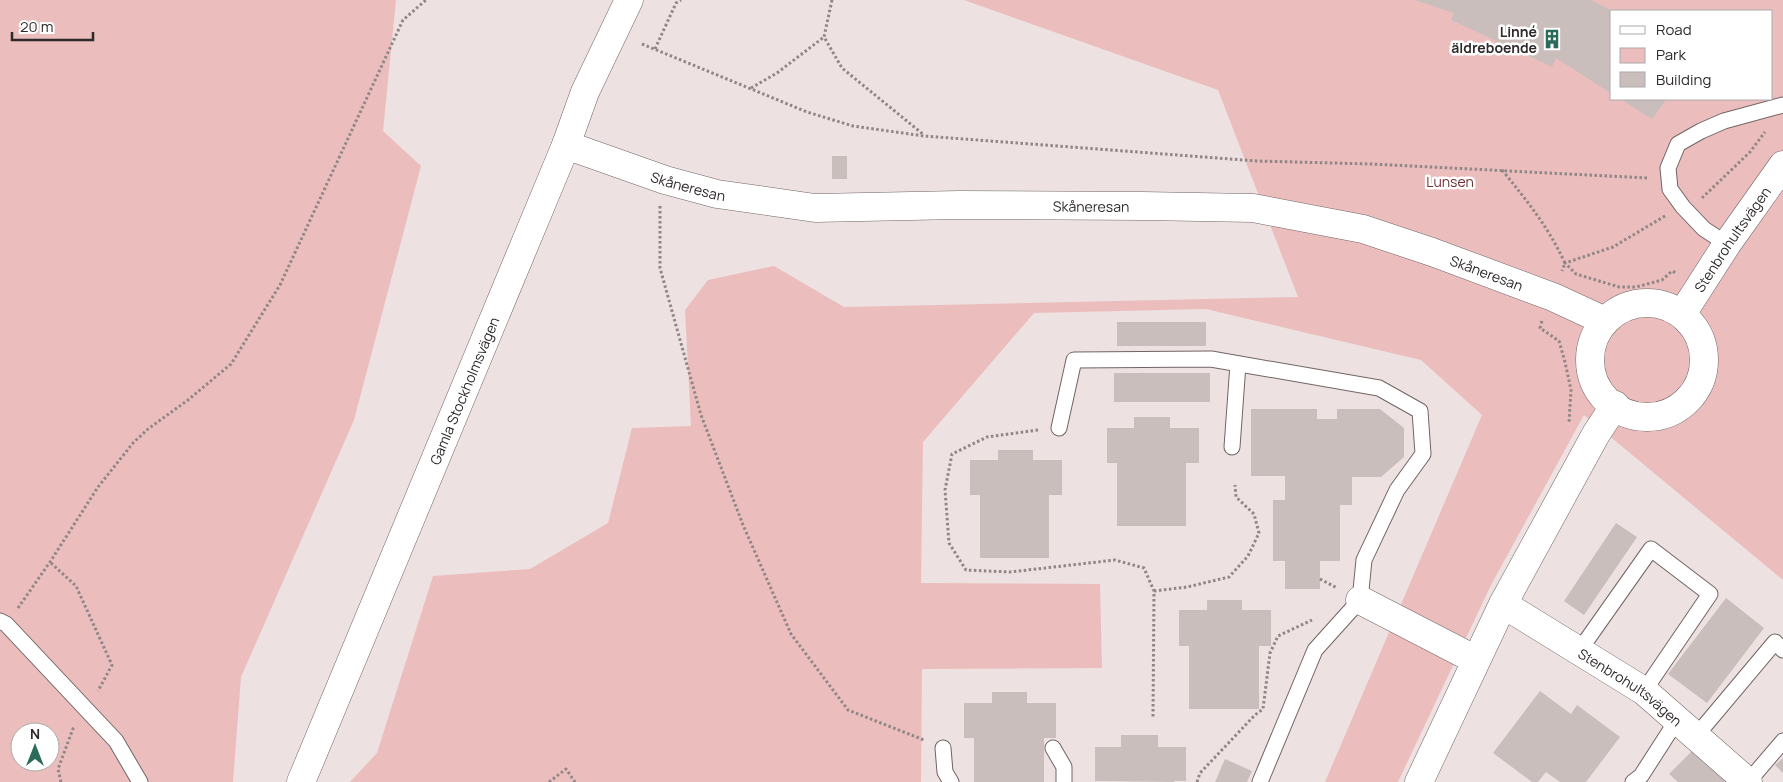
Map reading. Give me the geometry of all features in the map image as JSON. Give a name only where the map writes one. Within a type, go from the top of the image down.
[{"type":"street","name":"Gamla Stockholmsvägen","points":[[301,782],[566,145],[586,92],[629,0]]},
{"type":"street","name":"Skåneresan","points":[[566,145],[665,180],[718,194],[815,208],[1007,205],[1253,208],[1363,229],[1432,252],[1553,297],[1605,321]]},
{"type":"street","name":"Stenbrohultsvägen","points":[[1682,314],[1726,244],[1783,166]]},
{"type":"street","points":[[1631,304],[1664,305],[1682,314],[1697,332],[1705,353],[1704,374],[1696,392],[1671,414],[1645,418],[1628,415],[1604,399],[1596,388],[1589,363],[1596,333],[1605,321],[1617,311],[1631,304]]},
{"type":"street","points":[[1419,782],[1504,604],[1596,434],[1614,405]]},
{"type":"street","points":[[1360,600],[1476,660]]},
{"type":"street","name":"Stenbrohultsvägen","points":[[1504,604],[1644,692],[1748,782]]},
{"type":"lane","points":[[1726,244],[1704,229],[1683,207],[1670,189],[1668,168],[1678,144],[1700,131],[1724,121],[1783,105]]},
{"type":"lane","points":[[1059,428],[1074,360],[1211,359],[1378,388],[1420,411],[1423,454],[1398,490],[1364,560],[1360,600],[1315,650],[1260,782]]},
{"type":"lane","points":[[1232,448],[1238,364]]},
{"type":"lane","points":[[1579,651],[1651,549],[1710,594],[1644,692]]},
{"type":"lane","points":[[3,623],[116,741],[140,782]]},
{"type":"lane","points":[[1633,782],[1775,642],[1783,650]]},
{"type":"lane","points":[[1748,782],[1783,741]]},
{"type":"lane","points":[[944,748],[945,772],[951,782]]},
{"type":"lane","points":[[1053,748],[1064,768],[1064,782]]},
{"type":"path","points":[[3,623],[50,562],[98,487],[133,442],[231,364],[280,285],[403,20],[426,0]]},
{"type":"path","points":[[655,49],[676,4],[680,0]]},
{"type":"path","points":[[751,88],[778,73],[824,37],[832,0]]},
{"type":"path","points":[[824,37],[842,68],[924,136]]},
{"type":"path","points":[[642,44],[807,112],[853,126],[924,136],[1256,161],[1372,164],[1669,179]]},
{"type":"path","points":[[1501,170],[1538,214],[1553,238],[1565,263],[1540,328],[1559,341],[1565,362],[1571,390],[1571,415],[1568,430]]},
{"type":"path","points":[[665,180],[660,209],[660,268],[701,415],[743,525],[791,634],[848,710],[944,748]]},
{"type":"path","points":[[1059,428],[987,437],[952,454],[945,490],[949,543],[966,570],[1010,572],[1115,560],[1144,568],[1154,590],[1152,717]]},
{"type":"path","points":[[1154,590],[1186,587],[1229,577],[1248,556],[1259,534],[1254,514],[1236,497],[1235,485]]},
{"type":"path","points":[[50,562],[76,586],[112,665],[98,692],[82,704],[58,769],[61,782]]},
{"type":"path","points":[[1197,782],[1200,773],[1263,709],[1270,653],[1278,636],[1317,618]]},
{"type":"path","points":[[549,782],[566,769],[575,782]]},
{"type":"green space","points":[[0,0],[396,0],[383,131],[421,166],[354,420],[241,677],[233,782],[0,782]]},
{"type":"green space","name":"Lunsen","points":[[964,0],[1783,0],[1783,580],[1584,415],[1491,585],[1398,782],[1325,782],[1482,415],[1421,360],[1206,309],[1034,313],[923,442],[921,583],[1100,584],[1102,668],[922,669],[921,782],[350,782],[377,753],[433,576],[530,569],[608,523],[632,428],[691,426],[685,310],[708,280],[774,266],[844,307],[1298,297],[1218,90]]},
{"type":"building","name":"Linné äldreboende","points":[[1415,0],[1591,0],[1610,10],[1610,93],[1556,58],[1552,67],[1451,20],[1454,13]]},
{"type":"building","points":[[1622,100],[1666,100],[1652,119]]},
{"type":"building","points":[[832,156],[847,156],[847,179],[832,179]]},
{"type":"building","points":[[1117,322],[1206,322],[1206,346],[1117,346]]},
{"type":"building","points":[[1114,373],[1210,373],[1210,402],[1114,402]]},
{"type":"building","points":[[1251,409],[1317,409],[1317,419],[1337,419],[1337,409],[1380,409],[1404,428],[1404,457],[1381,477],[1352,477],[1352,505],[1340,505],[1340,561],[1320,561],[1320,589],[1285,589],[1285,561],[1273,561],[1273,500],[1285,500],[1285,476],[1251,476]]},
{"type":"building","points":[[1134,417],[1170,417],[1170,428],[1199,428],[1199,463],[1186,463],[1186,526],[1117,526],[1117,463],[1107,463],[1107,428],[1134,428]]},
{"type":"building","points":[[998,450],[1033,450],[1033,460],[1062,460],[1062,495],[1049,495],[1049,558],[980,558],[980,495],[970,495],[970,460],[998,460]]},
{"type":"building","points":[[1616,523],[1637,537],[1584,615],[1564,601]]},
{"type":"building","points":[[1726,598],[1764,628],[1707,703],[1668,674]]},
{"type":"building","points":[[1207,600],[1242,600],[1242,610],[1271,610],[1271,646],[1259,646],[1259,709],[1189,709],[1189,646],[1179,646],[1179,610],[1207,610]]},
{"type":"building","points":[[1540,691],[1571,714],[1577,705],[1620,737],[1586,782],[1560,782],[1546,772],[1538,782],[1532,782],[1493,753]]},
{"type":"building","points":[[992,692],[1027,692],[1027,703],[1056,703],[1056,738],[1044,738],[1044,782],[974,782],[974,738],[964,738],[964,703],[992,703]]},
{"type":"building","points":[[1121,735],[1158,735],[1158,747],[1186,747],[1186,781],[1095,781],[1095,747],[1121,747]]},
{"type":"building","points":[[1694,749],[1727,782],[1678,782],[1669,774]]},
{"type":"building","points":[[1783,758],[1783,773],[1775,765]]},
{"type":"building","points":[[1225,759],[1252,771],[1247,782],[1215,782]]},
{"type":"place","name":"Linné äldreboende","points":[[1552,39]]}]
